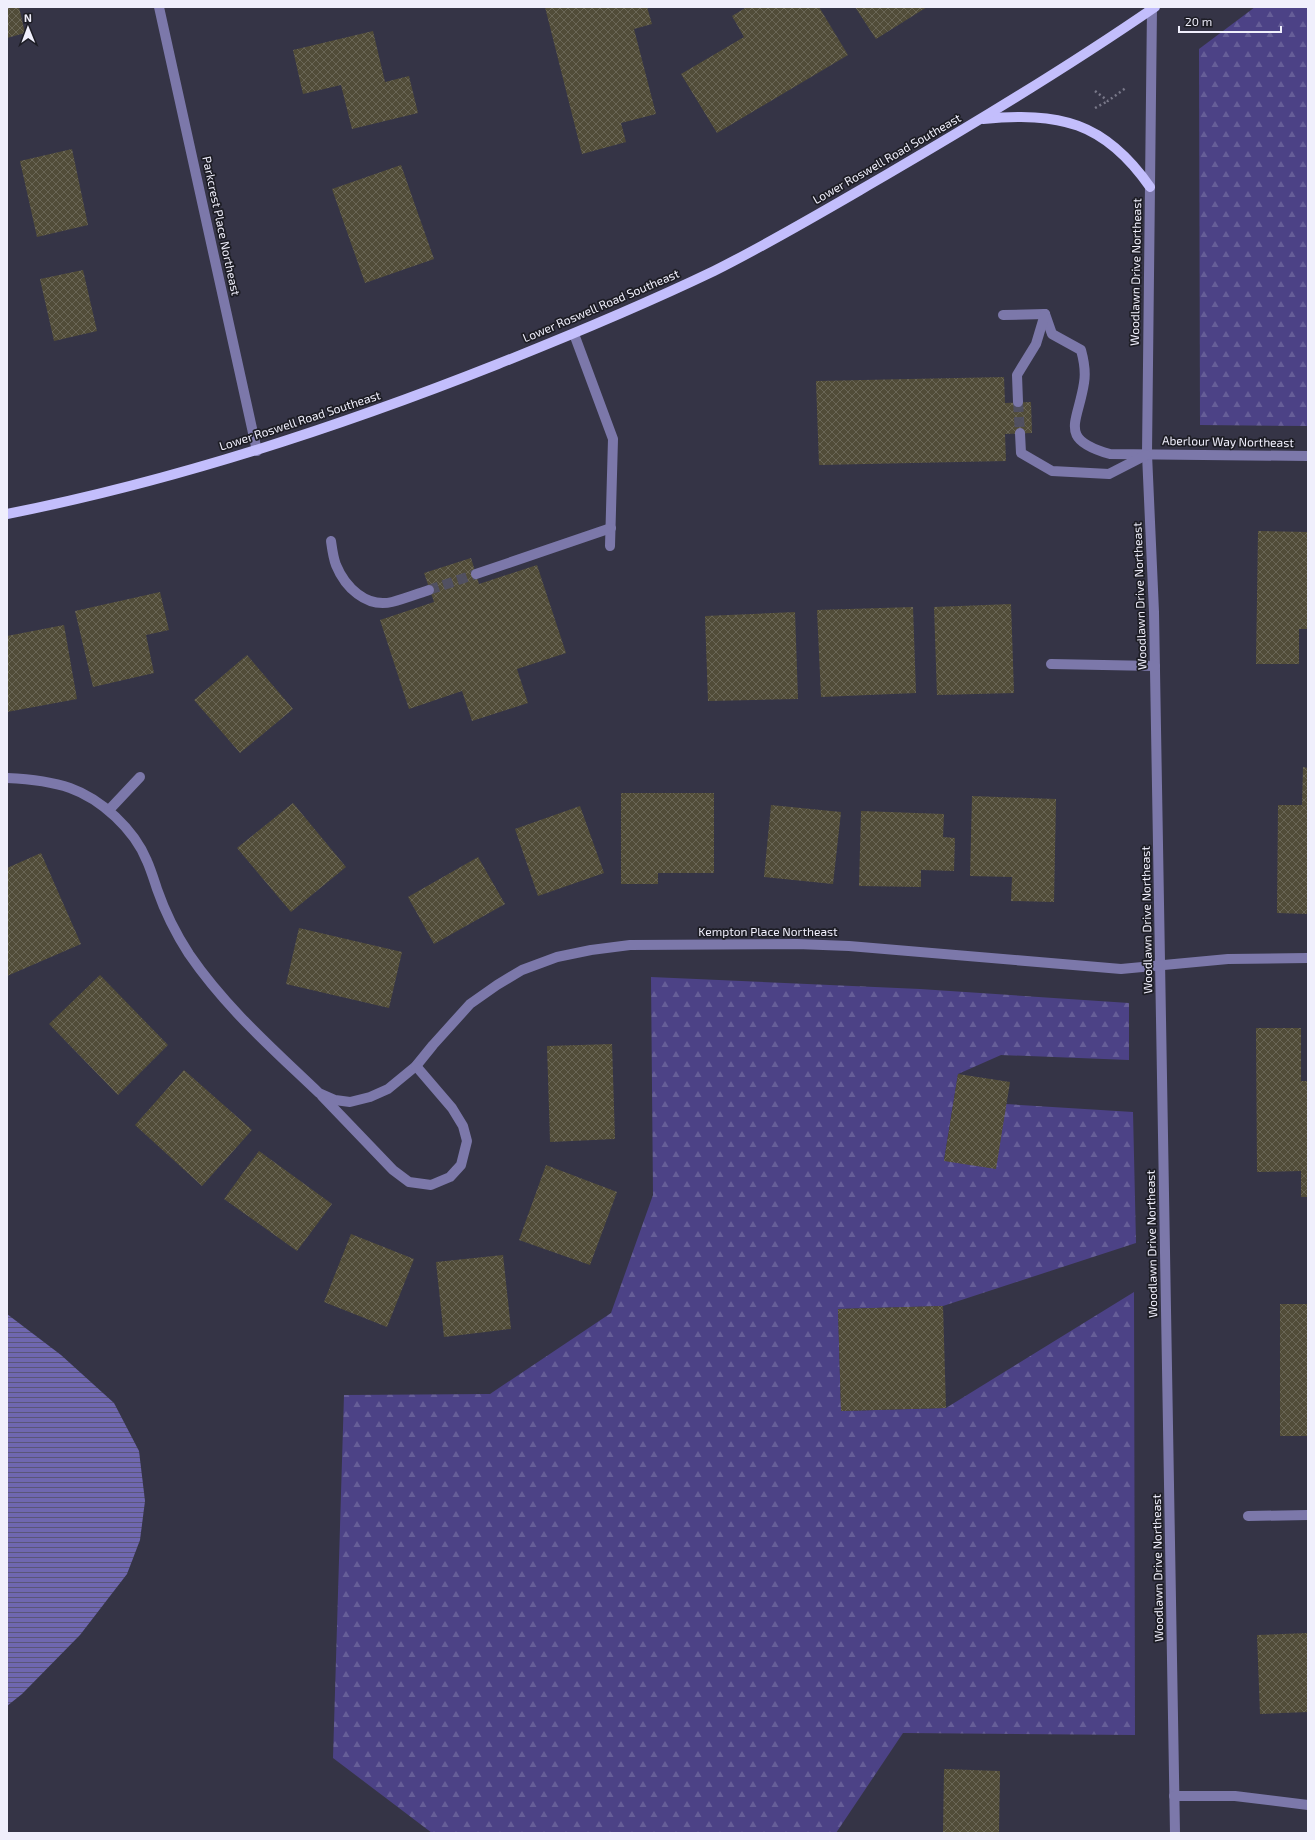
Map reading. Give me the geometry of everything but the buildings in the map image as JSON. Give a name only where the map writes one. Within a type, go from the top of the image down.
[{"type":"main road","name":"Lower Roswell Road Southeast","points":[[7,514],[70,502],[257,451],[463,378],[574,334],[715,270],[824,211],[981,119],[1153,8]]},
{"type":"main road","points":[[981,119],[1016,116],[1046,118],[1072,123],[1093,132],[1114,146],[1134,164],[1150,187]]},
{"type":"street","name":"Parkcrest Place Northeast","points":[[159,7],[257,451]]},
{"type":"street","name":"Woodlawn Drive Northeast","points":[[1153,8],[1147,454],[1155,666],[1175,1833]]},
{"type":"street","points":[[1003,315],[1045,314],[1036,344],[1017,375],[1018,402]]},
{"type":"street","name":"Aberlour Way Northeast","points":[[1045,314],[1052,334],[1081,350],[1085,368],[1084,384],[1074,419],[1078,439],[1090,448],[1110,454],[1308,456]]},
{"type":"street","points":[[574,334],[613,439],[610,546]]},
{"type":"street","points":[[1020,433],[1021,452],[1052,471],[1109,474],[1147,454]]},
{"type":"street","points":[[476,574],[611,528]]},
{"type":"street","points":[[331,541],[336,564],[344,580],[357,595],[371,602],[390,603],[429,590]]},
{"type":"street","points":[[1051,664],[1155,666]]},
{"type":"street","points":[[109,810],[140,776]]},
{"type":"street","name":"Kempton Place Northeast","points":[[7,778],[46,782],[71,788],[109,810],[136,838],[147,860],[170,921],[189,954],[242,1020],[319,1093],[393,1170],[409,1182],[431,1185],[450,1177],[462,1165],[467,1141],[463,1126],[452,1108],[416,1066]]},
{"type":"street","name":"Kempton Place Northeast","points":[[319,1093],[335,1100],[350,1102],[370,1097],[388,1089],[416,1066],[433,1044],[470,1004],[497,985],[522,970],[557,957],[591,950],[630,945],[797,944],[850,946],[1121,969],[1228,959],[1308,958]]},
{"type":"street","points":[[1248,1516],[1308,1516]]},
{"type":"street","points":[[1174,1796],[1236,1796],[1308,1805]]},
{"type":"path","points":[[1094,108],[1108,101],[1131,84]]},
{"type":"path","points":[[1096,91],[1108,101]]},
{"type":"green space","points":[[1255,7],[1308,7],[1308,426],[1200,425],[1199,49]]},
{"type":"green space","points":[[651,977],[920,989],[1129,1003],[1129,1060],[1001,1055],[958,1074],[944,1160],[1006,1104],[1133,1112],[1136,1243],[943,1306],[838,1309],[841,1411],[946,1408],[1134,1292],[1135,1735],[903,1733],[836,1833],[432,1833],[333,1758],[344,1395],[490,1394],[611,1313],[653,1195]]},
{"type":"shaded area","points":[[7,1314],[61,1355],[114,1403],[139,1451],[145,1501],[140,1540],[127,1574],[80,1635],[22,1694],[7,1706]]},
{"type":"tunnel","points":[[1018,402],[1020,433]]},
{"type":"tunnel","points":[[429,590],[476,574]]}]
